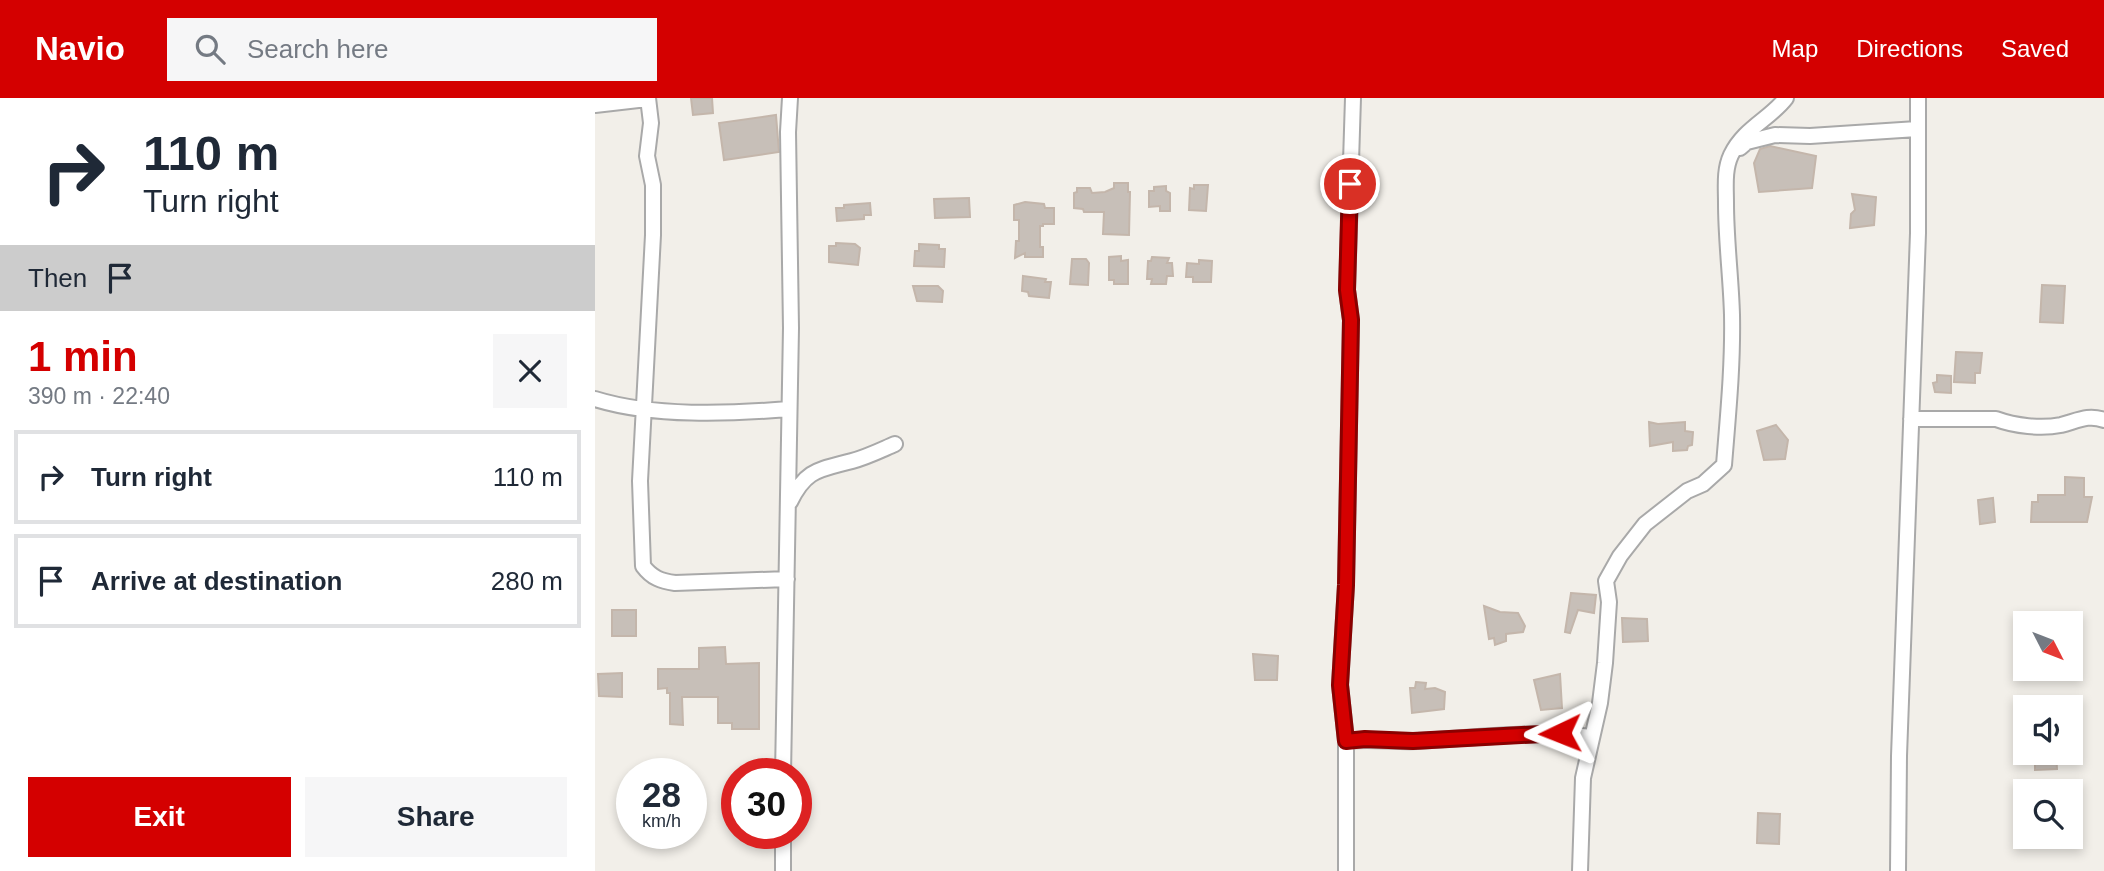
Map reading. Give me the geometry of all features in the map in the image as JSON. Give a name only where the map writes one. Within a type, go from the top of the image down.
[{"type":"street","points":[[595,104],[610,105],[647,98],[651,123],[647,156],[653,185],[651,302],[640,481],[643,566],[649,574],[661,581],[675,583],[787,579]]},
{"type":"street","points":[[783,758],[789,409],[790,98]]},
{"type":"street","points":[[1346,871],[1346,741],[1340,685],[1346,571],[1351,320],[1347,290],[1353,98]]},
{"type":"street","points":[[1898,871],[1899,742],[1918,233],[1918,98]]},
{"type":"street","points":[[1775,135],[1782,103]]},
{"type":"street","points":[[1580,871],[1583,778],[1605,663],[1609,602],[1606,581],[1620,556],[1645,524],[1687,491],[1703,484],[1724,465],[1732,314],[1726,178],[1730,157],[1755,124],[1782,103]]},
{"type":"street","points":[[1730,157],[1747,142],[1775,135],[1810,136],[1917,129]]},
{"type":"street","points":[[595,399],[644,408],[731,414],[789,409]]},
{"type":"street","points":[[1911,419],[1996,419],[2008,424],[2052,426],[2085,417],[2104,420]]},
{"type":"street","points":[[787,506],[798,485],[811,474],[824,467],[853,461],[895,444]]},
{"type":"street","points":[[1346,741],[1413,741],[1560,733],[1591,737]]},
{"type":"street","points":[[783,849],[783,871]]},
{"type":"building","points":[[691,98],[712,98],[713,113],[693,115]]},
{"type":"building","points":[[776,115],[779,152],[724,160],[719,123]]},
{"type":"building","points":[[1770,146],[1816,156],[1812,188],[1759,192],[1754,163],[1760,149]]},
{"type":"building","points":[[1114,183],[1128,183],[1129,235],[1103,234],[1104,212],[1084,212],[1083,209],[1074,208],[1074,193],[1077,188],[1090,188],[1092,193],[1105,192],[1114,188]]},
{"type":"building","points":[[1194,185],[1208,185],[1206,211],[1189,210],[1190,188],[1194,189]]},
{"type":"building","points":[[1166,186],[1166,191],[1170,193],[1170,211],[1160,211],[1160,206],[1149,207],[1149,191],[1154,191],[1154,187]]},
{"type":"building","points":[[1852,194],[1876,197],[1874,225],[1850,228],[1851,214],[1855,210]]},
{"type":"building","points":[[969,198],[970,217],[935,218],[934,199]]},
{"type":"building","points":[[1025,202],[1054,208],[1054,224],[1040,226],[1043,257],[1025,257],[1025,253],[1015,258],[1016,241],[1019,241],[1019,220],[1014,220],[1014,205]]},
{"type":"building","points":[[870,203],[871,215],[864,215],[864,219],[837,221],[836,208]]},
{"type":"building","points":[[836,243],[855,244],[860,248],[858,265],[829,262],[829,246],[836,246]]},
{"type":"building","points":[[919,244],[939,245],[939,249],[945,249],[944,267],[914,266],[915,251],[919,251]]},
{"type":"building","points":[[1121,256],[1121,261],[1128,260],[1128,284],[1114,284],[1114,280],[1109,280],[1109,257]]},
{"type":"building","points":[[1152,257],[1169,258],[1167,263],[1172,263],[1173,276],[1167,276],[1166,284],[1151,284],[1152,279],[1147,279],[1148,261],[1151,261]]},
{"type":"building","points":[[1072,259],[1086,259],[1089,263],[1088,285],[1070,284]]},
{"type":"building","points":[[1199,260],[1212,261],[1211,282],[1193,282],[1193,277],[1186,277],[1187,263],[1199,264]]},
{"type":"building","points":[[1023,276],[1051,282],[1049,298],[1029,296],[1028,292],[1022,291]]},
{"type":"building","points":[[2042,285],[2065,286],[2063,323],[2040,322]]},
{"type":"building","points":[[913,286],[938,286],[943,291],[942,302],[917,301]]},
{"type":"building","points":[[1956,352],[1982,353],[1980,373],[1975,373],[1975,383],[1954,382]]},
{"type":"building","points":[[1937,375],[1951,376],[1951,393],[1935,392],[1933,383],[1937,382]]},
{"type":"building","points":[[1649,422],[1685,422],[1685,431],[1693,432],[1692,445],[1688,446],[1687,450],[1673,451],[1673,442],[1650,446]]},
{"type":"building","points":[[1776,425],[1788,440],[1785,459],[1764,460],[1757,431]]},
{"type":"building","points":[[2065,477],[2084,478],[2084,497],[2092,497],[2087,522],[2031,522],[2032,502],[2038,502],[2038,495],[2065,495]]},
{"type":"building","points":[[1993,498],[1995,522],[1980,524],[1978,500]]},
{"type":"building","points":[[1571,593],[1596,595],[1594,613],[1578,610],[1570,633],[1565,632]]},
{"type":"building","points":[[1484,606],[1500,612],[1518,613],[1525,626],[1523,632],[1506,634],[1506,641],[1495,645],[1494,638],[1489,639]]},
{"type":"building","points":[[612,610],[636,610],[636,636],[612,636]]},
{"type":"building","points":[[1622,618],[1647,619],[1648,641],[1623,642]]},
{"type":"building","points":[[725,647],[726,664],[759,663],[759,729],[732,729],[732,723],[718,723],[718,697],[682,697],[683,725],[670,724],[670,693],[667,693],[667,688],[658,689],[658,669],[699,669],[699,648]]},
{"type":"building","points":[[1253,654],[1278,656],[1277,680],[1255,680]]},
{"type":"building","points":[[622,673],[622,697],[599,696],[598,674]]},
{"type":"building","points":[[1560,674],[1562,708],[1541,710],[1534,680]]},
{"type":"building","points":[[1416,682],[1426,683],[1425,689],[1435,688],[1445,692],[1444,709],[1412,713],[1410,688],[1415,688]]},
{"type":"building","points":[[2035,765],[2057,765],[2057,769],[2035,770]]},
{"type":"building","points":[[1758,813],[1780,814],[1779,844],[1757,843]]},
{"type":"route","points":[[1350,184],[1347,290],[1351,320],[1346,585],[1340,685],[1346,741],[1413,741],[1560,733]]}]
